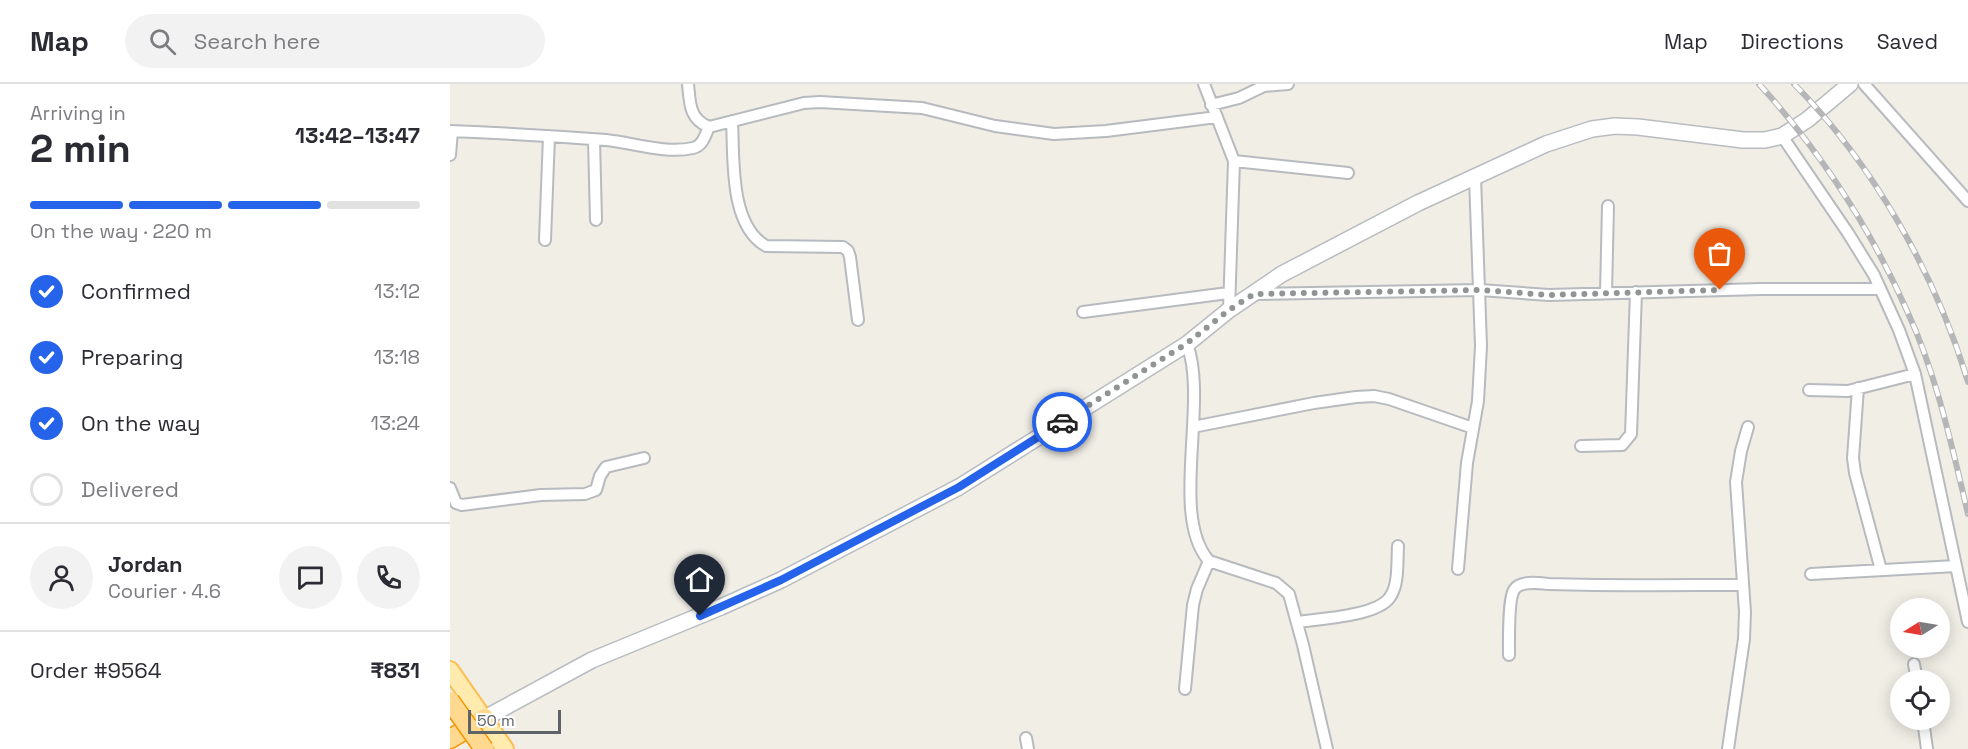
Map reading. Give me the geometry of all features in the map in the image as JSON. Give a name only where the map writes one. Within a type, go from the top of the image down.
[{"type":"highway","points":[[450,701],[484,749]]},
{"type":"highway","points":[[455,749],[450,741],[485,718]]},
{"type":"main road","points":[[450,670],[505,749]]},
{"type":"street","points":[[688,84],[694,116],[699,123],[709,127],[804,103],[820,102],[922,108],[995,126],[1054,134],[1106,131],[1216,117]]},
{"type":"street","points":[[1204,84],[1234,161],[1229,310]]},
{"type":"street","points":[[1211,105],[1239,98],[1264,86],[1288,84]]},
{"type":"street","points":[[485,718],[592,660],[721,608],[781,580],[959,487],[1186,344],[1229,310],[1282,274],[1418,203],[1565,136],[1592,129],[1638,126],[1743,140],[1765,140],[1782,136],[1807,120],[1850,84]]},
{"type":"street","points":[[1864,84],[1968,201]]},
{"type":"street","points":[[732,121],[737,195],[748,230],[757,241],[766,246],[843,247],[848,251],[858,320]]},
{"type":"street","points":[[450,155],[451,131],[549,136],[655,147],[696,147],[702,142],[709,127]]},
{"type":"street","points":[[545,240],[549,136]]},
{"type":"street","points":[[1782,136],[1848,233],[1880,289],[1899,330],[1915,375],[1968,622]]},
{"type":"street","points":[[594,140],[596,219]]},
{"type":"street","points":[[1234,161],[1348,173]]},
{"type":"street","points":[[1458,569],[1467,463],[1478,401],[1481,357],[1475,177]]},
{"type":"street","points":[[1606,293],[1608,206]]},
{"type":"street","points":[[1254,294],[1480,290],[1549,295],[1761,288],[1880,289]]},
{"type":"street","points":[[1581,446],[1622,445],[1631,434],[1636,292]]},
{"type":"street","points":[[1083,312],[1228,293]]},
{"type":"street","points":[[1186,344],[1191,356],[1193,427],[1191,510],[1194,534],[1202,554],[1209,561],[1276,583],[1289,594],[1326,749]]},
{"type":"street","points":[[1809,390],[1848,391],[1915,375]]},
{"type":"street","points":[[1858,388],[1853,458],[1881,570]]},
{"type":"street","points":[[1193,427],[1314,403],[1374,396],[1389,399],[1473,429]]},
{"type":"street","points":[[1728,749],[1744,639],[1745,612],[1736,482],[1741,450],[1748,427]]},
{"type":"street","points":[[450,488],[456,503],[462,505],[541,495],[585,494],[596,490],[600,476],[606,467],[644,458]]},
{"type":"street","points":[[1297,622],[1371,610],[1384,603],[1391,596],[1398,546]]},
{"type":"street","points":[[1185,689],[1193,605],[1209,561]]},
{"type":"street","points":[[1811,574],[1956,566]]},
{"type":"street","points":[[1509,655],[1511,600],[1514,590],[1520,586],[1532,583],[1743,585]]},
{"type":"street","points":[[1914,664],[1915,670]]},
{"type":"street","points":[[1924,730],[1927,749]]},
{"type":"railway","points":[[1759,84],[1824,164],[1861,222],[1894,282],[1918,337],[1936,387],[1968,514]]},
{"type":"railway","points":[[1794,84],[1850,149],[1899,223],[1938,302],[1955,342],[1968,382]]},
{"type":"way so far","points":[[1062,422],[1186,344],[1229,310],[1254,294],[1480,290],[1549,295],[1720,290]]},
{"type":"route","points":[[700,616],[781,580],[866,537],[959,487],[1062,422]]}]
